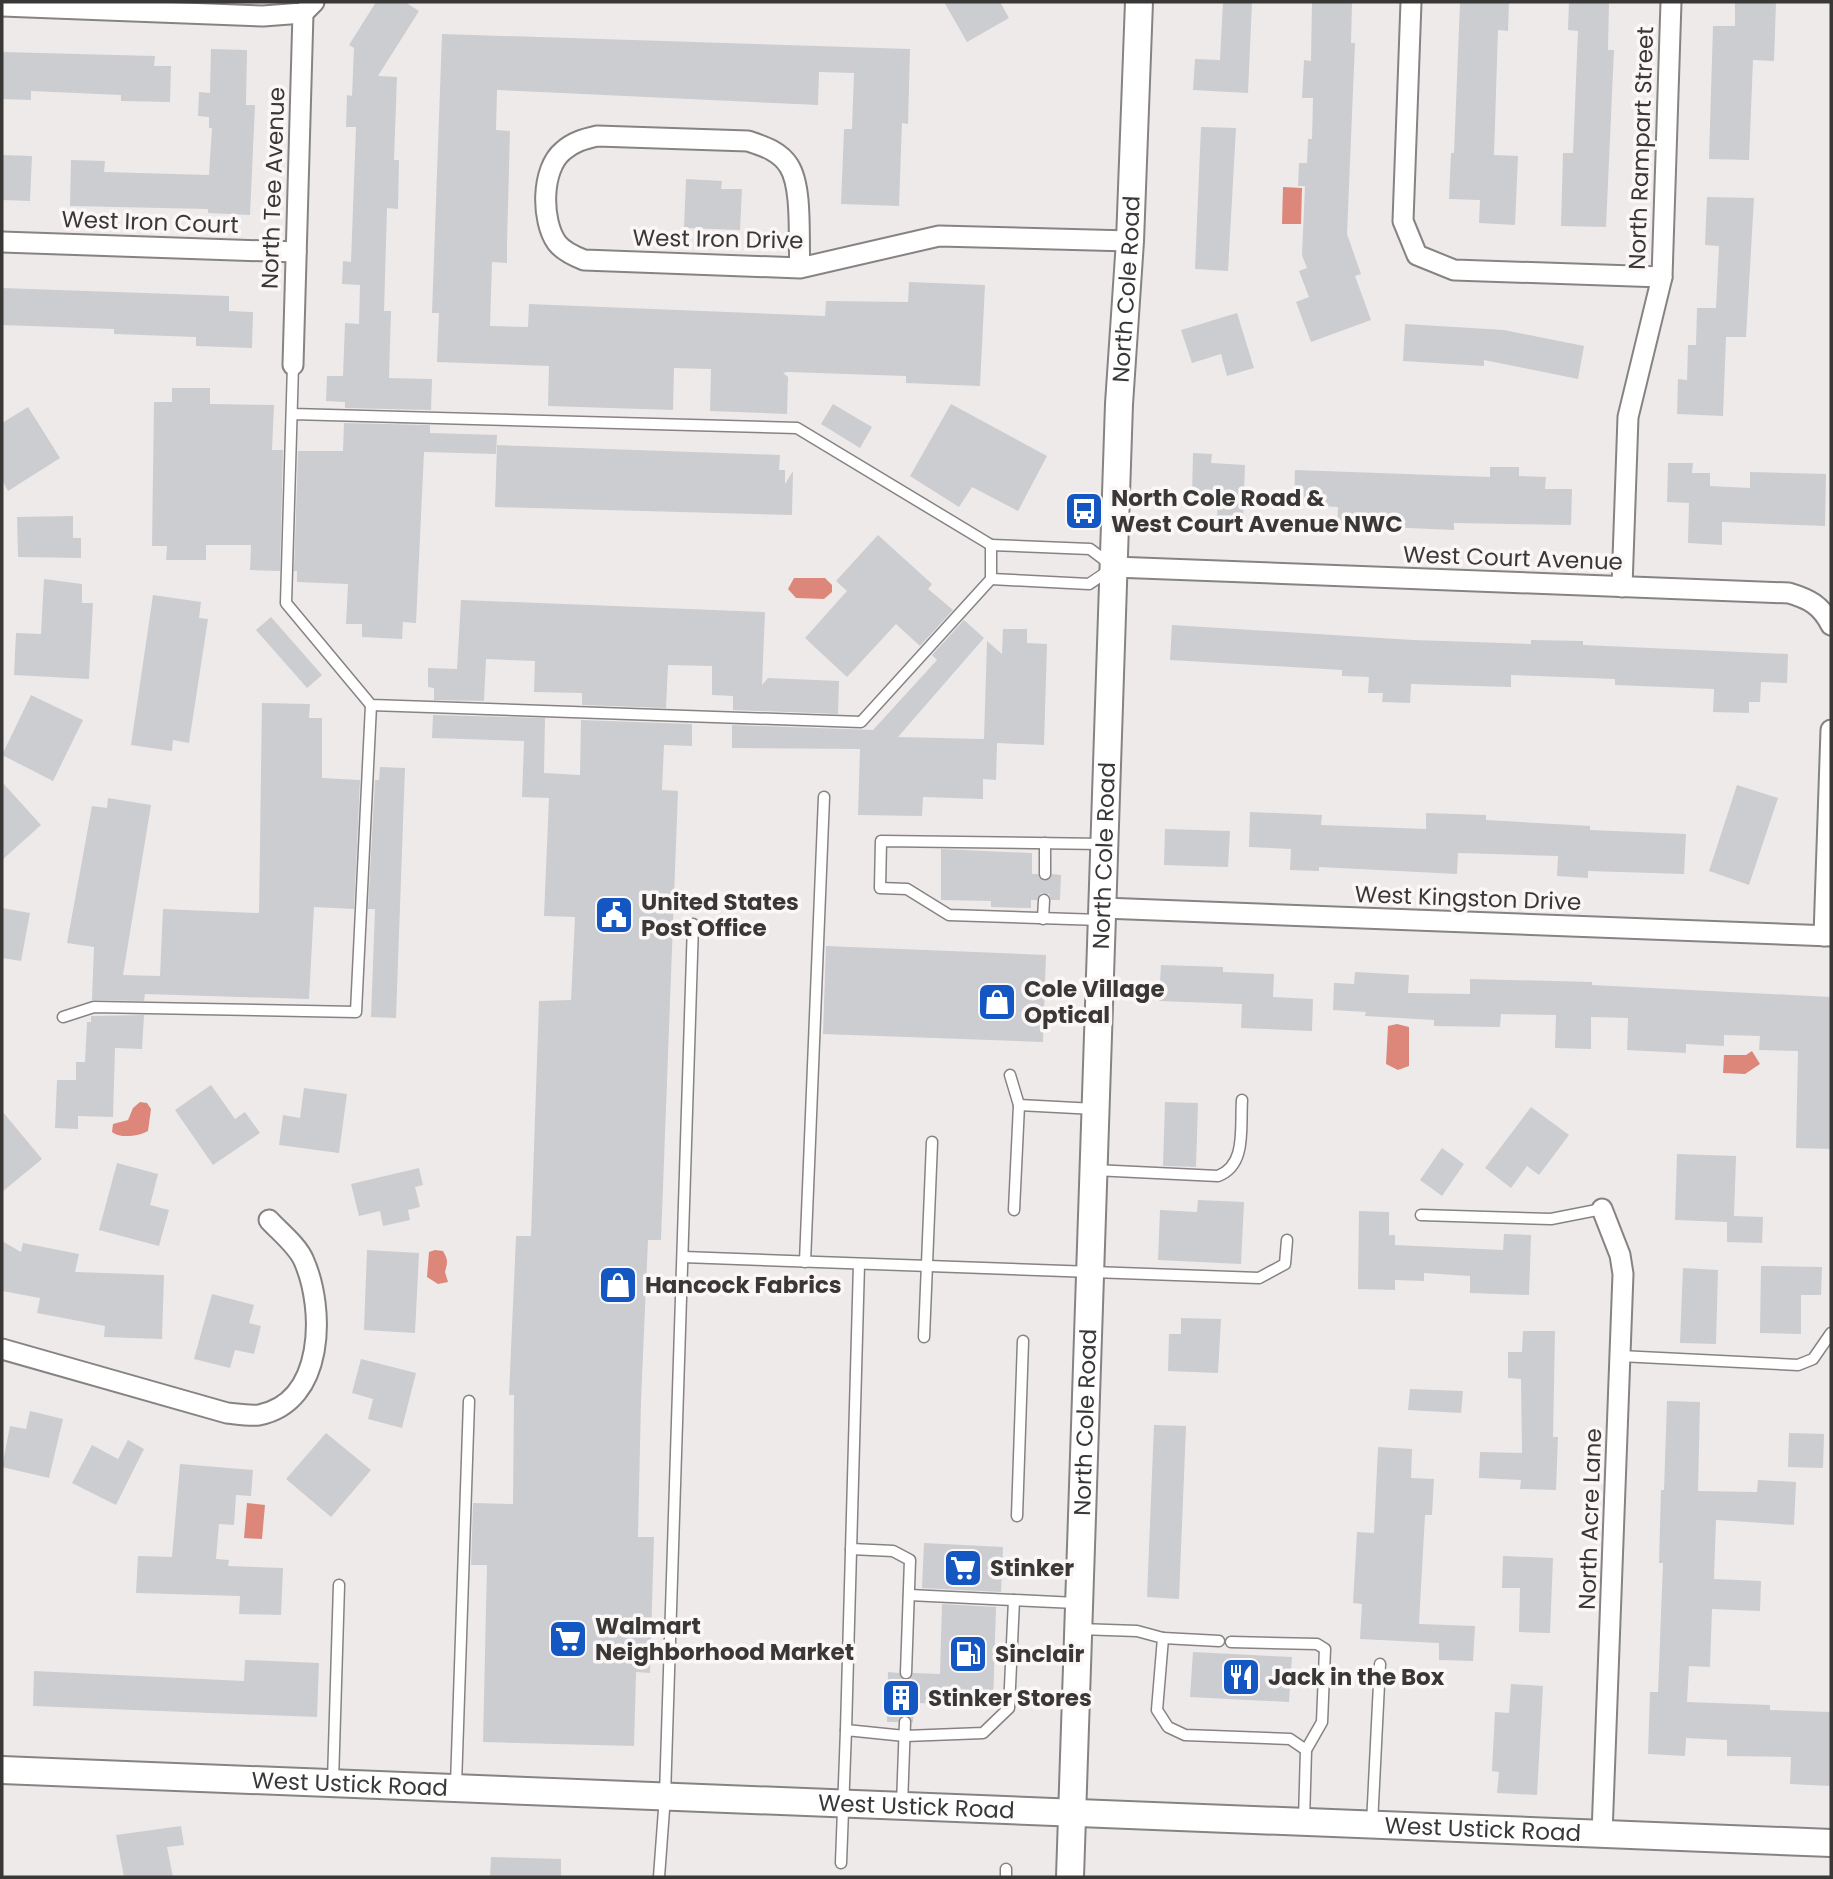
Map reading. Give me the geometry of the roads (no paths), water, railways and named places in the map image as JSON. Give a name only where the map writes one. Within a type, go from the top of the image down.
[{"type":"main road","name":"North Cole Road","points":[[1070,1877],[1114,567],[1139,2]]},
{"type":"main road","name":"West Ustick Road","points":[[2,1770],[1831,1843]]},
{"type":"street","points":[[1410,2],[1403,221],[1417,255],[1454,270],[1662,277]]},
{"type":"street","name":"North Rampart Street","points":[[1622,587],[1628,417],[1662,277],[1671,2]]},
{"type":"street","points":[[2,6],[91,5],[263,16],[309,7]]},
{"type":"street","name":"North Tee Avenue","points":[[293,365],[309,7]]},
{"type":"street","name":"West Iron Drive","points":[[800,268],[796,180],[789,164],[772,149],[748,141],[597,136],[577,141],[560,152],[548,181],[547,216],[550,232],[559,245],[584,260],[800,268],[939,236],[1130,242]]},
{"type":"street","name":"West Iron Court","points":[[2,242],[296,252]]},
{"type":"street","name":"West Court Avenue","points":[[1114,567],[1788,593],[1808,599],[1827,617]]},
{"type":"street","points":[[1828,936],[1831,730]]},
{"type":"street","name":"West Kingston Drive","points":[[1102,914],[1828,936]]},
{"type":"street","name":"North Acre Lane","points":[[1602,1209],[1620,1255],[1623,1274],[1602,1834]]},
{"type":"street","points":[[2,1349],[227,1413],[259,1415],[286,1403],[307,1379],[315,1349],[314,1296],[304,1258],[269,1220]]},
{"type":"lane","points":[[63,1017],[94,1007],[356,1012],[371,705],[286,603],[293,365]]},
{"type":"lane","points":[[292,414],[797,428],[991,545],[1090,549],[1114,567],[1089,584],[991,579]]},
{"type":"lane","points":[[371,705],[861,722],[991,579],[991,545]]},
{"type":"lane","points":[[805,1262],[824,797]]},
{"type":"lane","points":[[1102,914],[1044,919],[949,915],[907,889],[880,888],[880,853],[881,841],[1105,844]]},
{"type":"lane","points":[[1045,843],[1045,874]]},
{"type":"lane","points":[[1044,900],[1044,919]]},
{"type":"lane","points":[[659,1877],[665,1796],[693,924]]},
{"type":"lane","points":[[1010,1075],[1019,1105],[1014,1210]]},
{"type":"lane","points":[[1093,1170],[1218,1176],[1231,1171],[1238,1162],[1242,1100]]},
{"type":"lane","points":[[1019,1105],[1096,1109]]},
{"type":"lane","points":[[924,1337],[932,1142]]},
{"type":"lane","points":[[1421,1215],[1551,1219],[1602,1209]]},
{"type":"lane","points":[[683,1257],[1090,1274],[1259,1278],[1285,1264],[1287,1240]]},
{"type":"lane","points":[[841,1863],[859,1264]]},
{"type":"lane","points":[[1620,1356],[1798,1364],[1813,1359],[1831,1333]]},
{"type":"lane","points":[[1017,1516],[1023,1340]]},
{"type":"lane","points":[[456,1788],[469,1401]]},
{"type":"lane","points":[[851,1549],[892,1551],[910,1560],[906,1673]]},
{"type":"lane","points":[[333,1782],[338,1585]]},
{"type":"lane","points":[[909,1595],[1079,1603]]},
{"type":"lane","points":[[846,1730],[905,1736],[983,1733],[1009,1708],[1014,1600]]},
{"type":"lane","points":[[1078,1629],[1137,1631],[1163,1638],[1219,1641]]},
{"type":"lane","points":[[1163,1638],[1157,1710],[1168,1727],[1185,1735],[1290,1739],[1306,1750]]},
{"type":"lane","points":[[1231,1642],[1317,1644],[1325,1649],[1322,1722],[1306,1750],[1304,1822]]},
{"type":"lane","points":[[1372,1824],[1380,1664]]},
{"type":"lane","points":[[902,1805],[905,1722]]},
{"type":"place","name":"North Cole Road & West Court Avenue NWC","points":[[1084,511]]},
{"type":"place","name":"United States Post Office","points":[[614,915]]},
{"type":"place","name":"Cole Village Optical","points":[[997,1002]]},
{"type":"place","name":"Hancock Fabrics","points":[[618,1285]]},
{"type":"place","name":"Stinker","points":[[963,1568]]},
{"type":"place","name":"Walmart Neighborhood Market","points":[[568,1639]]},
{"type":"place","name":"Sinclair","points":[[968,1654]]},
{"type":"place","name":"Jack in the Box","points":[[1241,1677]]},
{"type":"place","name":"Stinker Stores","points":[[901,1698]]}]
